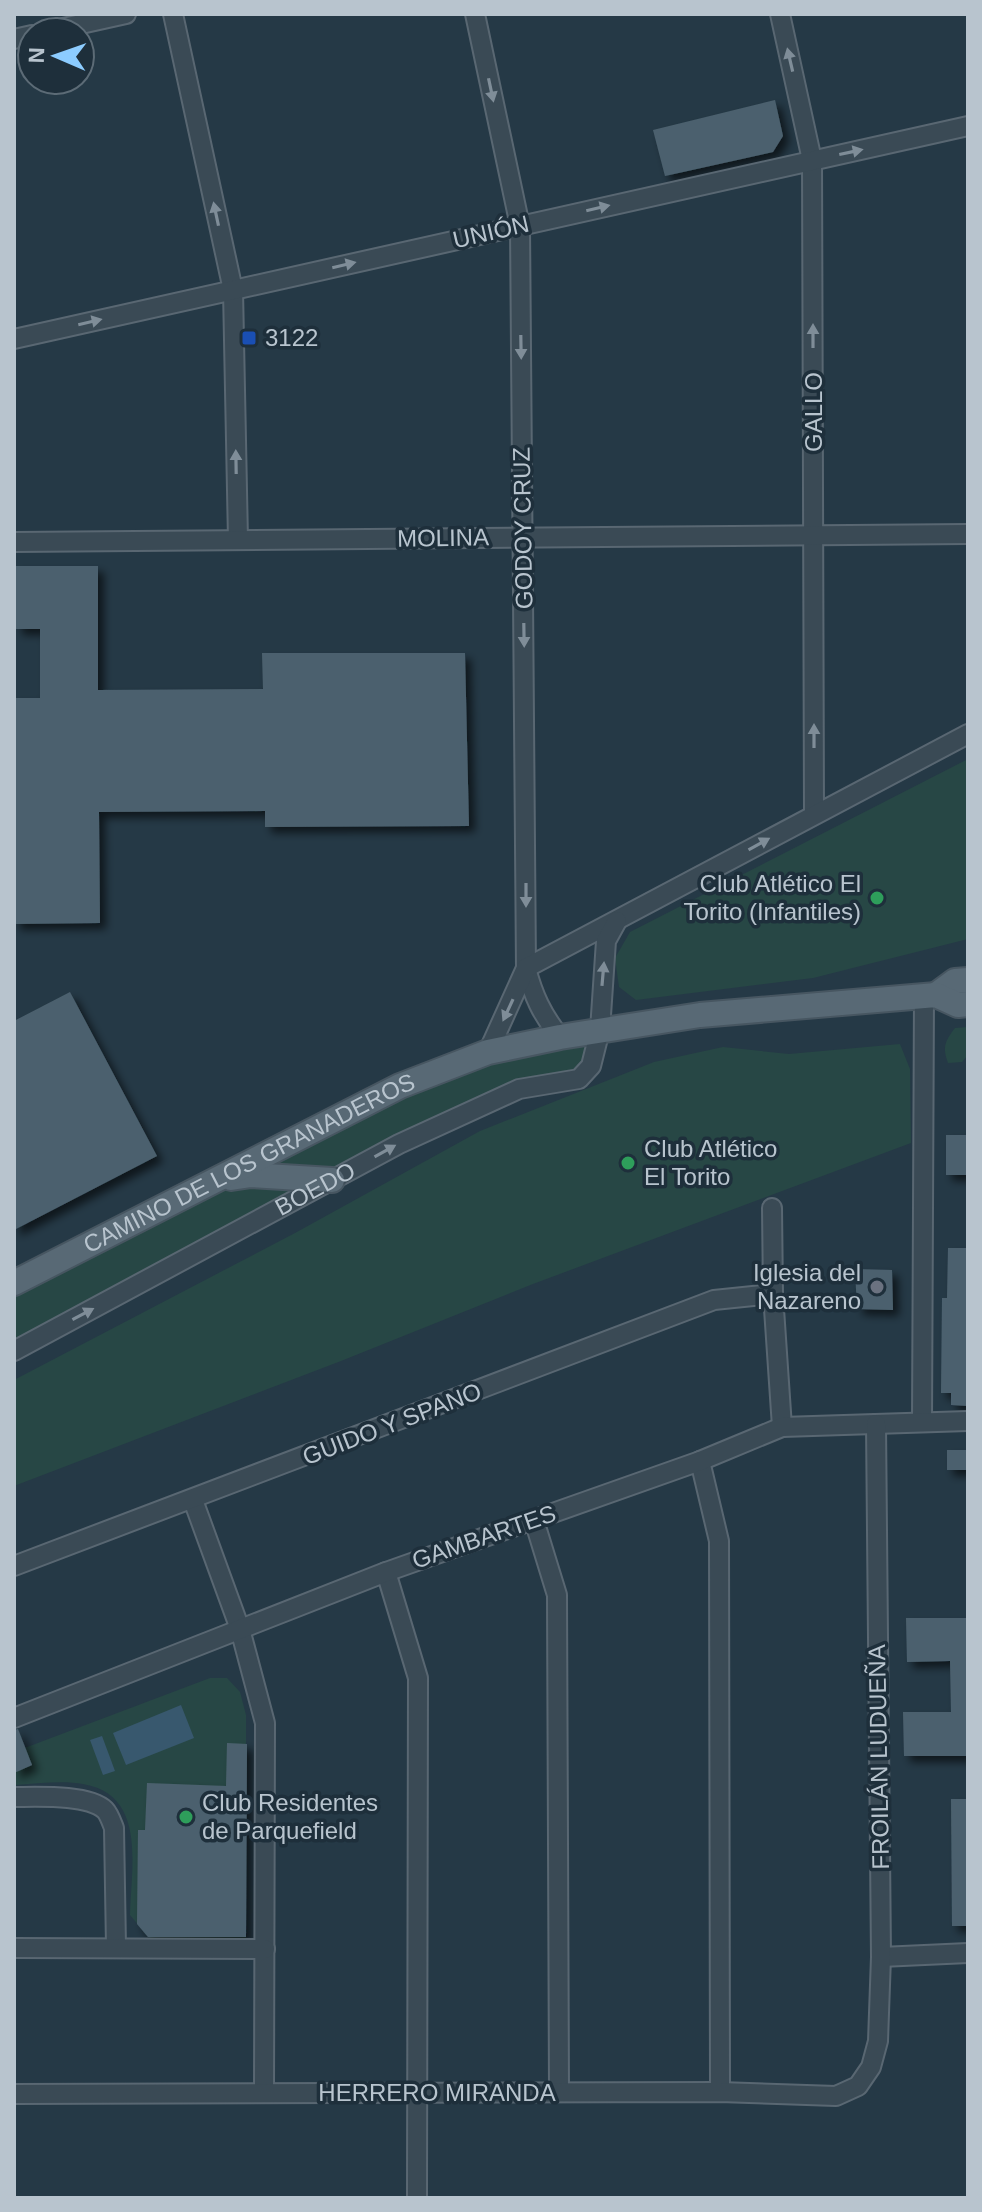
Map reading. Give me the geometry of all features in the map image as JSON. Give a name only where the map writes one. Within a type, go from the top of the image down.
[{"type":"main road","points":[[560,1037],[700,1015],[930,995],[955,981],[968,980]]},
{"type":"main road","points":[[930,995],[958,1005],[968,1004]]},
{"type":"main road","name":"CAMINO DE LOS GRANADEROS","points":[[14,1283],[400,1086],[488,1052],[560,1037]]},
{"type":"main road","points":[[217,1180],[251,1175],[332,1180]]},
{"type":"street","points":[[96,21],[126,14]]},
{"type":"street","points":[[173,14],[233,290],[238,540]]},
{"type":"street","name":"GODOY CRUZ","points":[[475,14],[520,226],[526,968],[543,1017],[560,1037]]},
{"type":"street","name":"GALLO","points":[[780,14],[812,160],[814,814]]},
{"type":"street","name":"UNIÓN","points":[[14,339],[968,126]]},
{"type":"street","name":"MOLINA","points":[[14,542],[968,534]]},
{"type":"street","points":[[488,1052],[526,968],[968,734]]},
{"type":"street","name":"BOEDO","points":[[14,1351],[399,1144],[519,1089],[579,1079],[591,1066],[600,1030],[606,941],[617,921]]},
{"type":"street","points":[[922,1422],[930,995]]},
{"type":"street","points":[[772,1208],[773,1294],[782,1427]]},
{"type":"street","name":"GUIDO Y SPANO","points":[[14,1566],[714,1300],[773,1294]]},
{"type":"street","name":"GAMBARTES","points":[[14,1718],[386,1572],[700,1461],[782,1427],[968,1421]]},
{"type":"street","name":"FROILÁN LUDUEÑA","points":[[858,2086],[871,2067],[878,2041],[881,1957],[876,1424]]},
{"type":"street","points":[[700,1461],[719,1541],[720,2092]]},
{"type":"street","points":[[193,1500],[240,1629],[265,1723],[264,2093]]},
{"type":"street","points":[[534,1520],[557,1595],[559,2092]]},
{"type":"street","points":[[386,1572],[418,1678],[417,2198]]},
{"type":"street","points":[[14,1797],[88,1802],[105,1810],[114,1828],[116,1947]]},
{"type":"street","points":[[14,1948],[265,1949]]},
{"type":"street","points":[[881,1957],[968,1953]]},
{"type":"street","name":"HERRERO MIRANDA","points":[[14,2094],[720,2092],[836,2096],[858,2086]]},
{"type":"green space","name":"Club Atlético El Torito (Infantiles)","points":[[968,759],[968,939],[813,978],[636,1000],[619,987],[615,958],[630,932]]},
{"type":"green space","points":[[968,1027],[968,1055],[962,1062],[948,1063],[945,1048],[949,1037],[955,1028]]},
{"type":"green space","points":[[600,1030],[591,1066],[519,1089],[14,1351],[14,1283],[400,1086]]},
{"type":"green space","points":[[900,1044],[910,1069],[911,1143],[533,1284],[14,1486],[14,1380],[295,1233],[480,1131],[654,1062],[723,1047],[789,1054]]},
{"type":"green space","name":"Club Residentes de Parquefield","points":[[210,1678],[227,1678],[240,1692],[246,1715],[246,1941],[151,1940],[130,1915],[131,1835],[126,1817],[117,1802],[103,1791],[83,1784],[14,1785],[14,1752]]},
{"type":"water","points":[[181,1705],[194,1738],[126,1765],[113,1733]]},
{"type":"water","points":[[102,1736],[115,1771],[103,1775],[90,1740]]},
{"type":"building","points":[[775,100],[783,136],[773,152],[665,176],[653,130]]},
{"type":"building","points":[[16,566],[98,566],[98,690],[263,689],[262,653],[465,653],[469,826],[265,827],[265,811],[99,812],[100,923],[14,924],[14,698],[40,698],[40,629],[16,629]]},
{"type":"building","points":[[70,992],[157,1156],[14,1230],[14,1021]]},
{"type":"building","points":[[946,1135],[968,1135],[968,1175],[946,1175]]},
{"type":"building","points":[[948,1248],[968,1248],[968,1406],[951,1405],[951,1393],[941,1393],[942,1298],[947,1298]]},
{"type":"building","points":[[855,1269],[892,1270],[893,1310],[857,1309]]},
{"type":"building","points":[[947,1450],[968,1450],[968,1470],[947,1470]]},
{"type":"building","points":[[906,1618],[968,1618],[968,1756],[904,1756],[903,1712],[951,1712],[950,1661],[907,1662]]},
{"type":"building","points":[[18,1729],[32,1765],[14,1773],[14,1730]]},
{"type":"building","points":[[227,1743],[247,1744],[246,1937],[148,1937],[137,1924],[138,1830],[145,1830],[147,1783],[226,1786]]},
{"type":"building","points":[[951,1799],[968,1799],[968,1926],[952,1926]]},
{"type":"place","name":"3122","points":[[249,338]]},
{"type":"place","name":"Club Atlético El Torito (Infantiles)","points":[[877,898]]},
{"type":"place","name":"Club Atlético El Torito","points":[[628,1163]]},
{"type":"place","name":"Iglesia del Nazareno","points":[[877,1287]]},
{"type":"place","name":"Club Residentes de Parquefield","points":[[186,1817]]}]
